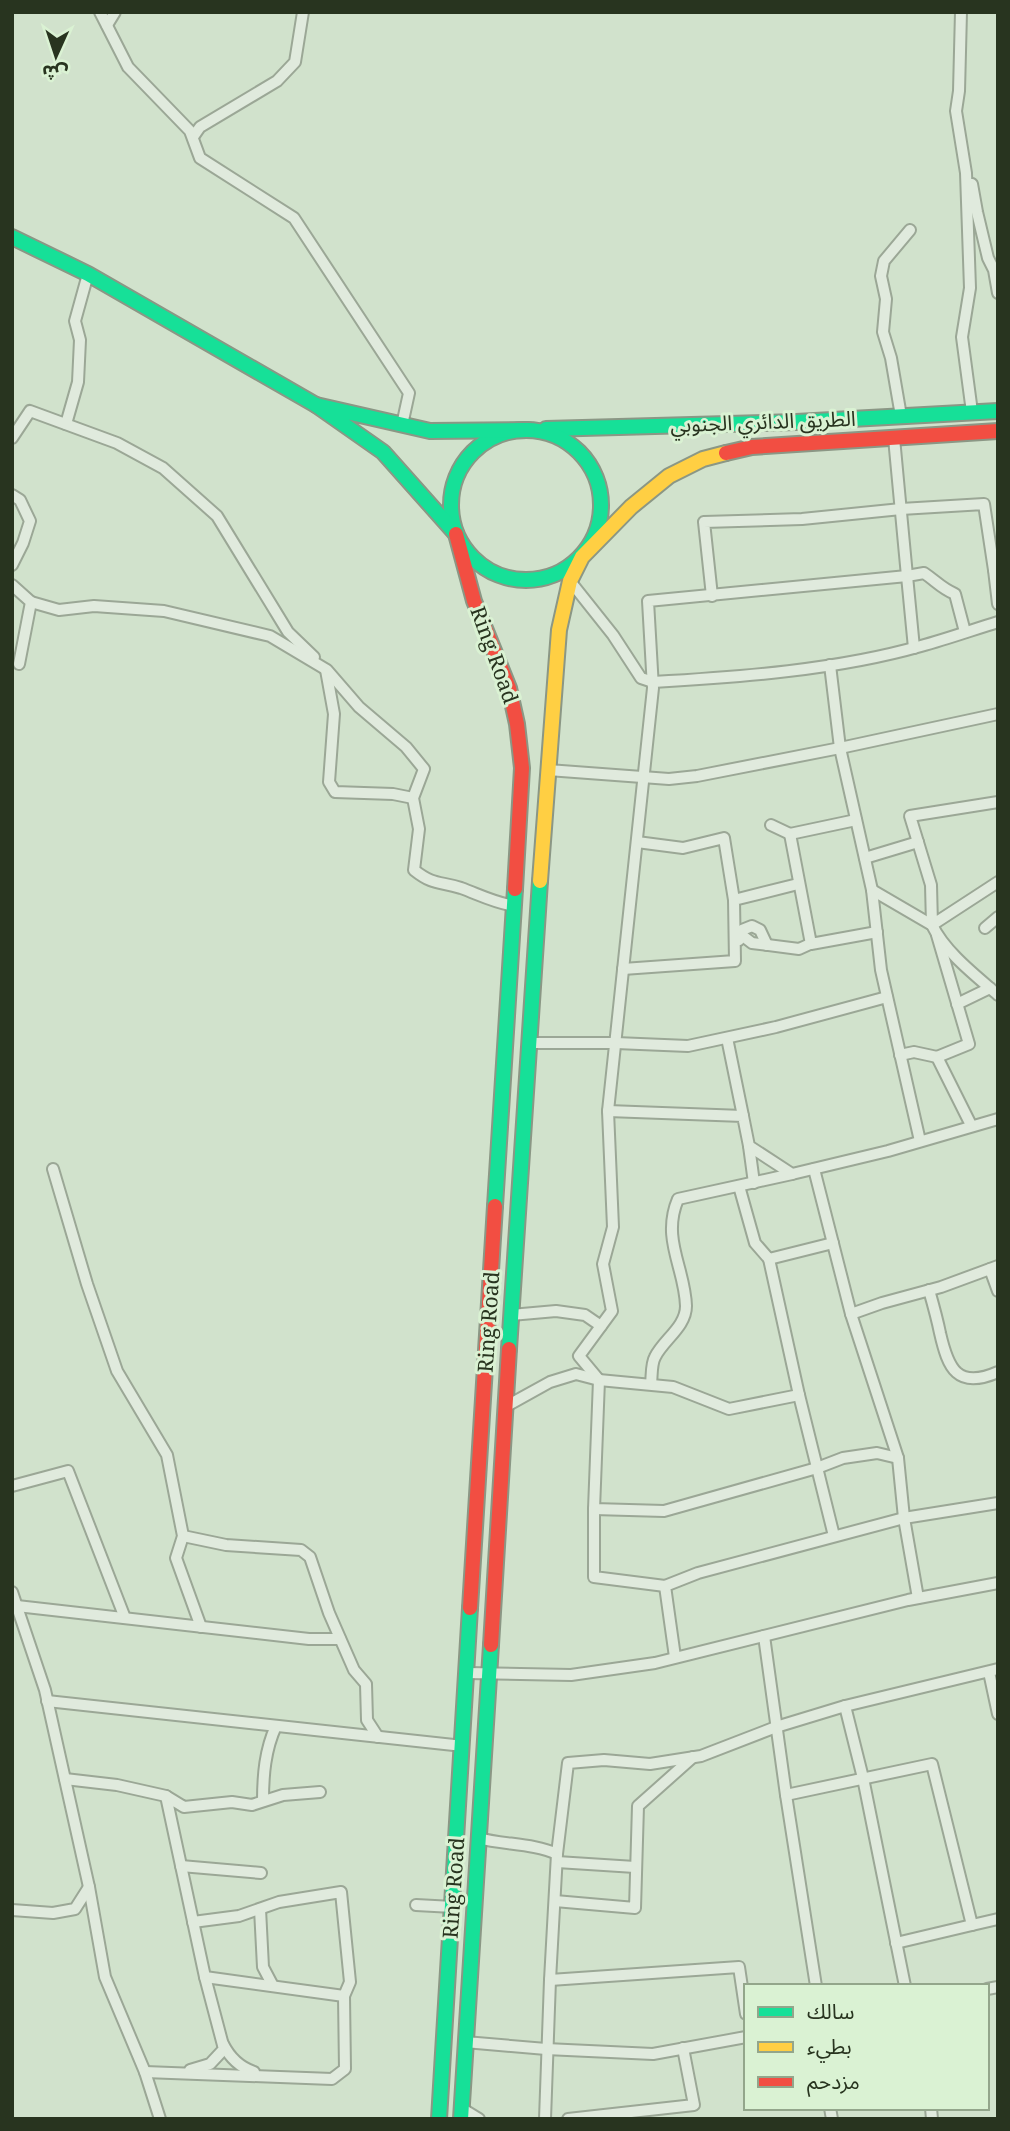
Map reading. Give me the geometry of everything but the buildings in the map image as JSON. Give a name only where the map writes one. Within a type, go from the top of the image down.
[{"type":"main road","points":[[12,237],[88,274],[316,405],[383,452],[456,534],[469,555],[489,571],[513,579],[538,580],[562,572],[582,556],[595,536],[602,512],[600,488],[590,465],[574,446],[552,434],[528,430],[430,431],[316,405]]},
{"type":"main road","name":"الطريق الدائري الجنوبي","points":[[528,430],[998,411]]},
{"type":"main road","points":[[456,534],[450,510],[453,485],[463,463],[481,445],[503,433],[528,430]]},
{"type":"main road","name":"الطريق الدائري الجنوبي","points":[[582,556],[631,507],[669,476],[703,459],[752,447],[998,431]]},
{"type":"main road","name":"Ring Road","points":[[439,2119],[522,768],[517,724],[509,688],[474,601],[456,534]]},
{"type":"main road","name":"Ring Road","points":[[461,2113],[528,1043],[558,630],[570,581],[582,556]]},
{"type":"main road","points":[[453,1904],[474,1902]]},
{"type":"street","points":[[100,12],[128,67],[190,131],[200,158],[294,218],[409,393],[402,425]]},
{"type":"street","points":[[107,25],[114,12]]},
{"type":"street","points":[[192,137],[200,127],[277,80],[295,62],[303,12]]},
{"type":"street","points":[[961,12],[956,111],[966,173],[970,288],[962,337],[972,412]]},
{"type":"street","points":[[966,173],[973,185],[977,212],[998,293]]},
{"type":"street","points":[[901,416],[891,358],[883,332],[886,299],[881,276],[884,261],[909,230]]},
{"type":"street","points":[[66,424],[78,382],[80,340],[75,321],[88,274]]},
{"type":"street","points":[[12,438],[30,411],[117,443],[163,468],[217,516],[288,632],[326,669],[359,707],[406,747],[424,769],[413,798],[419,829],[414,870],[427,881],[460,888],[496,904],[515,906]]},
{"type":"street","points":[[894,438],[914,648]]},
{"type":"street","points":[[12,495],[20,500],[30,521],[12,565]]},
{"type":"street","points":[[712,596],[704,522],[802,519],[984,504],[996,569],[998,604]]},
{"type":"street","points":[[965,632],[955,594],[939,587],[924,573],[648,601],[653,682],[608,1111],[613,1227],[603,1264],[612,1311],[579,1356],[599,1380],[594,1577],[665,1586],[698,1573],[904,1518],[998,1503]]},
{"type":"street","points":[[570,581],[613,635],[641,678],[653,682],[738,677],[830,665],[914,648],[998,622]]},
{"type":"street","points":[[12,585],[22,598],[59,610],[94,606],[164,611],[270,636],[326,669],[334,714],[329,782],[335,792],[393,794],[413,798]]},
{"type":"street","points":[[19,664],[22,598]]},
{"type":"street","points":[[830,665],[840,748],[872,890],[881,970],[920,1141]]},
{"type":"street","points":[[548,769],[669,779],[697,776],[998,715]]},
{"type":"street","points":[[900,1055],[914,1052],[937,1057],[969,1044],[934,930],[931,885],[910,816],[998,802]]},
{"type":"street","points":[[790,834],[856,820]]},
{"type":"street","points":[[771,825],[790,834],[810,944]]},
{"type":"street","points":[[623,969],[735,961],[738,932],[724,838],[683,848],[637,842]]},
{"type":"street","points":[[865,858],[918,842]]},
{"type":"street","points":[[934,930],[998,882]]},
{"type":"street","points":[[734,900],[798,884]]},
{"type":"street","points":[[872,890],[934,930],[994,992],[957,1004]]},
{"type":"street","points":[[985,929],[998,917]]},
{"type":"street","points":[[738,932],[752,943],[799,949],[810,944],[877,932]]},
{"type":"street","points":[[528,1043],[688,1046],[887,997]]},
{"type":"street","points":[[727,1038],[754,1182]]},
{"type":"street","points":[[937,1057],[971,1125]]},
{"type":"street","points":[[608,1111],[743,1116]]},
{"type":"street","points":[[651,1384],[654,1358],[679,1325],[686,1309],[671,1241],[673,1211],[678,1199],[814,1169],[998,1119]]},
{"type":"street","points":[[749,1146],[792,1174]]},
{"type":"street","points":[[53,1169],[87,1284],[117,1371],[167,1455],[183,1536],[176,1558],[201,1627]]},
{"type":"street","points":[[814,1169],[852,1314],[898,1458],[904,1518],[918,1598]]},
{"type":"street","points":[[739,1186],[754,1243],[769,1259],[834,1536]]},
{"type":"street","points":[[769,1259],[833,1243]]},
{"type":"street","points":[[852,1314],[994,1268],[998,1291]]},
{"type":"street","points":[[929,1290],[952,1370],[968,1378],[981,1378],[998,1372]]},
{"type":"street","points":[[511,1315],[556,1311],[585,1315],[601,1326]]},
{"type":"street","points":[[505,1407],[550,1382],[576,1374],[599,1380],[673,1387],[729,1409],[799,1395]]},
{"type":"street","points":[[594,1509],[664,1510],[817,1468],[843,1458],[877,1453],[898,1458]]},
{"type":"street","points":[[12,1486],[68,1471],[125,1618]]},
{"type":"street","points":[[183,1536],[226,1545],[301,1550],[310,1557],[340,1639],[354,1670],[366,1684],[368,1720],[378,1737]]},
{"type":"street","points":[[467,1673],[571,1675],[655,1663],[918,1598],[998,1583]]},
{"type":"street","points":[[665,1586],[675,1657]]},
{"type":"street","points":[[12,1592],[47,1701],[89,1888],[105,1977],[145,2072],[160,2119]]},
{"type":"street","points":[[17,1606],[309,1639],[340,1639]]},
{"type":"street","points":[[764,1636],[817,1984]]},
{"type":"street","points":[[545,2119],[546,2049],[557,1858],[568,1763],[604,1760],[650,1764],[693,1757],[845,1706],[993,1671],[998,1714]]},
{"type":"street","points":[[47,1701],[463,1746]]},
{"type":"street","points":[[845,1706],[863,1778],[905,1984]]},
{"type":"street","points":[[263,1801],[268,1743],[276,1726]]},
{"type":"street","points":[[555,1901],[635,1908],[638,1806],[693,1757]]},
{"type":"street","points":[[786,1795],[932,1764],[972,1925]]},
{"type":"street","points":[[65,1779],[117,1785],[166,1796],[184,1807],[232,1802],[252,1805],[283,1795],[320,1792]]},
{"type":"street","points":[[166,1796],[205,1977],[224,2049],[210,2064],[181,2073]]},
{"type":"street","points":[[478,1838],[495,1843],[545,1848],[557,1858],[635,1867]]},
{"type":"street","points":[[181,1866],[261,1873]]},
{"type":"street","points":[[12,1910],[53,1913],[75,1909],[89,1888]]},
{"type":"street","points":[[145,2072],[332,2079],[345,2069],[344,1996],[350,1982],[341,1892],[279,1902],[239,1916],[193,1922]]},
{"type":"street","points":[[416,1905],[453,1904]]},
{"type":"street","points":[[260,1909],[262,1967],[273,1986]]},
{"type":"street","points":[[896,1943],[998,1919]]},
{"type":"street","points":[[550,1980],[738,1967],[744,2002]]},
{"type":"street","points":[[205,1977],[344,1996]]},
{"type":"street","points":[[466,2042],[653,2054],[744,2037]]},
{"type":"street","points":[[221,2039],[228,2053],[242,2068],[263,2076]]},
{"type":"street","points":[[568,2119],[694,2105],[683,2048]]},
{"type":"street","points":[[461,2113],[478,2119]]},
{"type":"traffic: fast","points":[[12,237],[88,274],[316,405]]},
{"type":"traffic: fast","points":[[456,534],[383,452],[316,405],[430,431],[528,430]]},
{"type":"traffic: fast","points":[[546,429],[796,422],[998,411]]},
{"type":"traffic: fast","points":[[526,430],[555,436],[579,452],[595,476],[601,505],[595,534],[579,558],[555,574],[526,580],[497,574],[473,558],[457,534],[451,505],[457,476],[473,452],[497,436],[526,430]]},
{"type":"traffic: fast","points":[[509,1349],[540,881]]},
{"type":"traffic: fast","points":[[495,1206],[515,889]]},
{"type":"traffic: fast","points":[[439,2119],[470,1608]]},
{"type":"traffic: fast","points":[[461,2119],[491,1645]]},
{"type":"traffic: slow","points":[[540,881],[559,630],[570,581],[582,557],[631,507],[669,476],[703,459],[726,453]]},
{"type":"traffic: jam","points":[[726,453],[752,447],[998,431]]},
{"type":"traffic: jam","points":[[456,534],[474,601],[509,688],[517,724],[522,768],[515,889]]},
{"type":"traffic: jam","points":[[470,1608],[495,1206]]},
{"type":"traffic: jam","points":[[491,1645],[509,1349]]}]
